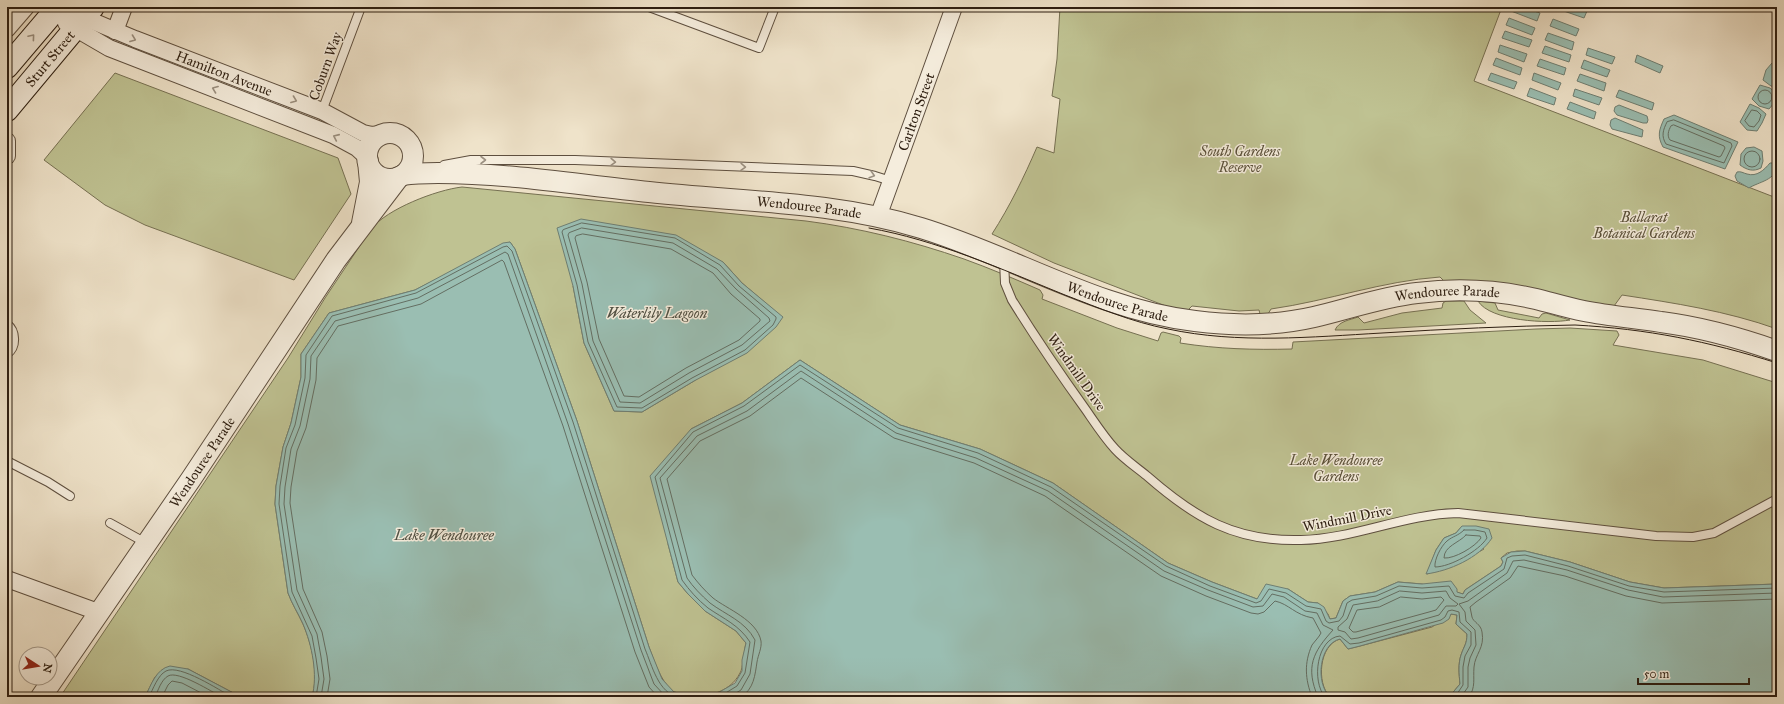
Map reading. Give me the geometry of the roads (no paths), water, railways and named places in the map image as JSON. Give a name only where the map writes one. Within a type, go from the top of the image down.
[{"type":"main road","name":"Sturt Street","points":[[7,67],[57,9]]},
{"type":"main road","name":"Sturt Street","points":[[7,110],[84,18]]},
{"type":"street","points":[[7,29],[26,7]]},
{"type":"street","points":[[115,31],[124,7]]},
{"type":"street","name":"Carlton Street","points":[[878,217],[954,7]]},
{"type":"street","name":"Hamilton Avenue","points":[[57,9],[84,18],[322,111],[363,133],[372,135],[388,133]]},
{"type":"street","name":"Hamilton Avenue","points":[[84,18],[100,44],[122,54],[333,135],[357,148],[368,160]]},
{"type":"street","points":[[388,133],[401,136],[410,144],[412,150],[413,161],[407,171],[401,176],[394,178],[383,177],[373,171],[368,160],[370,146],[373,141],[377,137],[388,133]]},
{"type":"street","points":[[7,141],[7,156]]},
{"type":"street","name":"Wendouree Parade","points":[[410,144],[422,155],[462,172]]},
{"type":"street","name":"Wendouree Parade","points":[[362,225],[370,182],[368,160]]},
{"type":"street","name":"Wendouree Parade","points":[[41,697],[98,612],[191,479],[336,260],[401,176],[462,172],[515,176],[653,193],[810,206],[878,217],[943,235],[1004,258],[1091,294],[1164,317],[1192,321],[1238,324],[1287,321],[1313,318],[1415,293],[1473,290],[1528,298],[1587,312],[1693,327],[1777,351]]},
{"type":"street","points":[[7,579],[98,612]]},
{"type":"lane","name":"Coburn Way","points":[[322,111],[361,7]]},
{"type":"lane","points":[[648,7],[759,48],[776,7]]},
{"type":"lane","points":[[444,165],[471,160],[618,162],[853,171],[891,181]]},
{"type":"lane","name":"Windmill Drive","points":[[1004,258],[1005,283],[1012,300],[1073,392],[1114,448],[1167,494],[1189,510],[1224,528],[1258,537],[1301,540],[1324,538],[1430,514],[1458,513],[1656,536],[1693,537],[1714,533],[1777,499]]},
{"type":"lane","points":[[7,324],[14,332],[15,340],[10,352],[7,354]]},
{"type":"lane","points":[[7,462],[48,482],[70,496]]},
{"type":"lane","points":[[110,523],[146,543]]},
{"type":"water","points":[[1513,7],[1522,7],[1540,13],[1537,21],[1511,11]]},
{"type":"water","points":[[1558,7],[1575,7],[1587,11],[1584,18],[1558,9]]},
{"type":"water","points":[[1509,18],[1535,28],[1532,35],[1506,25]]},
{"type":"water","points":[[1553,19],[1579,29],[1576,36],[1550,26]]},
{"type":"water","points":[[1505,31],[1532,40],[1529,47],[1502,38]]},
{"type":"water","points":[[1548,33],[1574,42],[1572,50],[1545,40]]},
{"type":"water","points":[[1500,45],[1527,54],[1524,62],[1498,52]]},
{"type":"water","points":[[1545,46],[1571,55],[1569,62],[1542,53]]},
{"type":"water","points":[[1588,48],[1615,57],[1612,64],[1586,55]]},
{"type":"water","points":[[1637,55],[1663,66],[1660,73],[1635,62]]},
{"type":"water","points":[[1496,58],[1522,68],[1520,75],[1493,65]]},
{"type":"water","points":[[1540,59],[1566,68],[1564,75],[1537,66]]},
{"type":"water","points":[[1584,60],[1610,70],[1607,77],[1581,68]]},
{"type":"water","points":[[1772,63],[1777,64],[1777,88],[1771,86],[1763,80],[1766,70]]},
{"type":"water","points":[[1491,73],[1517,82],[1514,89],[1488,80]]},
{"type":"water","points":[[1534,73],[1561,83],[1558,90],[1532,80]]},
{"type":"water","points":[[1580,74],[1606,83],[1604,91],[1577,81]]},
{"type":"water","points":[[1760,85],[1770,88],[1777,94],[1774,103],[1769,109],[1759,106],[1752,99]]},
{"type":"water","points":[[1530,88],[1556,98],[1554,105],[1527,96]]},
{"type":"water","points":[[1575,89],[1602,98],[1599,105],[1573,96]]},
{"type":"water","points":[[1619,90],[1654,103],[1652,110],[1616,97]]},
{"type":"water","points":[[1570,102],[1596,112],[1594,119],[1567,109]]},
{"type":"water","points":[[1750,104],[1759,108],[1766,114],[1757,131],[1747,130],[1740,122]]},
{"type":"water","points":[[1619,105],[1647,116],[1647,123],[1617,115],[1614,111],[1615,107]]},
{"type":"water","points":[[1674,115],[1738,142],[1725,169],[1663,147],[1659,136],[1661,126],[1664,119]]},
{"type":"water","points":[[1615,118],[1643,130],[1642,137],[1612,129],[1610,125],[1611,120]]},
{"type":"water","points":[[1754,147],[1762,151],[1763,161],[1761,168],[1750,170],[1740,165],[1741,154],[1746,148]]},
{"type":"water","points":[[1770,163],[1775,163],[1776,166],[1775,171],[1770,178],[1749,188],[1737,181],[1735,176],[1737,172],[1754,175],[1763,170]]},
{"type":"water","name":"Waterlily Lagoon","points":[[581,219],[676,235],[723,262],[742,283],[783,317],[776,327],[747,353],[694,381],[642,412],[614,411],[584,343],[573,286],[557,228]]},
{"type":"water","name":"Lake Wendouree","points":[[510,242],[515,249],[577,421],[649,647],[662,679],[674,692],[692,696],[716,694],[735,683],[742,671],[742,660],[746,643],[736,631],[705,611],[678,582],[650,476],[691,429],[742,403],[800,360],[900,425],[980,449],[1053,483],[1168,563],[1257,599],[1266,584],[1288,589],[1308,602],[1318,603],[1324,607],[1330,619],[1336,618],[1343,601],[1350,596],[1375,592],[1398,582],[1422,584],[1451,581],[1457,589],[1457,592],[1463,594],[1465,590],[1501,566],[1503,562],[1501,558],[1511,552],[1525,551],[1570,562],[1630,582],[1664,588],[1777,584],[1777,697],[1449,697],[1460,684],[1459,662],[1466,643],[1467,634],[1456,624],[1457,615],[1451,614],[1449,619],[1443,623],[1348,649],[1340,639],[1333,642],[1327,648],[1324,656],[1321,674],[1325,691],[1330,697],[312,697],[314,688],[313,660],[309,641],[303,624],[288,593],[275,504],[276,486],[283,447],[291,423],[301,377],[301,354],[329,313],[415,290],[503,243]]},
{"type":"water","points":[[1462,526],[1476,526],[1489,529],[1492,538],[1479,552],[1454,567],[1426,574],[1436,550],[1444,538],[1456,533]]},
{"type":"water","points":[[170,666],[188,669],[241,697],[145,697],[161,670]]},
{"type":"tram line","points":[[869,228],[919,240],[968,256],[1129,319],[1194,334],[1221,337],[1275,338],[1430,330],[1575,325],[1628,330],[1677,337],[1726,348],[1777,363]]},
{"type":"park label","name":"South Gardens Reserve","points":[[1240,160]]},
{"type":"park label","name":"Ballarat Botanical Gardens","points":[[1644,226]]},
{"type":"park label","name":"Lake Wendouree Gardens","points":[[1336,468]]}]
